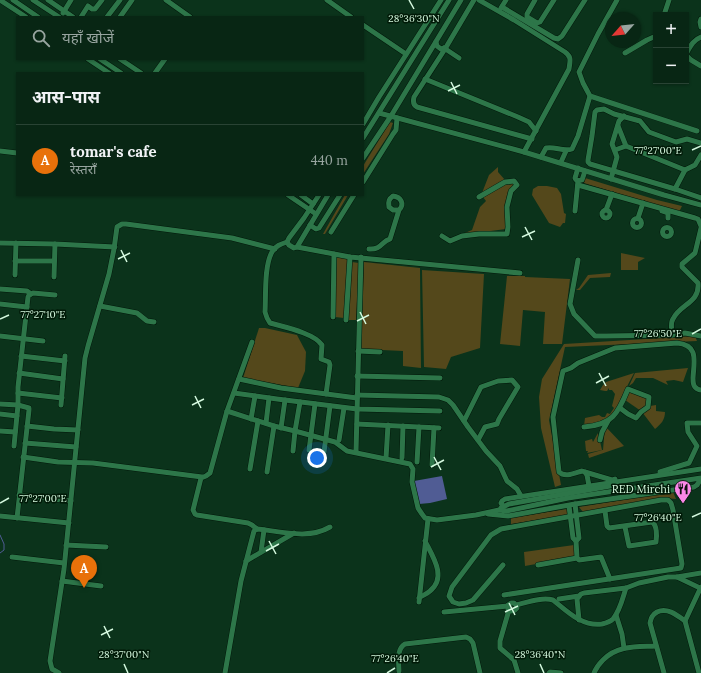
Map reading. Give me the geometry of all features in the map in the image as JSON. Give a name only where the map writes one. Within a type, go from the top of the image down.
[{"type":"street","points":[[0,0],[24,16]]},
{"type":"street","points":[[13,0],[37,16]]},
{"type":"street","points":[[33,0],[57,16]]},
{"type":"street","points":[[48,0],[72,16]]},
{"type":"street","points":[[60,16],[71,0]]},
{"type":"street","points":[[82,16],[88,6],[95,9],[102,0]]},
{"type":"street","points":[[108,16],[120,0]]},
{"type":"street","points":[[122,16],[132,0]]},
{"type":"street","points":[[166,0],[189,16]]},
{"type":"street","points":[[327,0],[351,16]]},
{"type":"street","points":[[364,122],[441,0]]},
{"type":"street","points":[[364,136],[450,0]]},
{"type":"street","points":[[364,156],[391,116],[461,0]]},
{"type":"street","points":[[474,0],[414,97],[413,100],[415,106],[532,139]]},
{"type":"street","points":[[479,0],[501,9],[558,39],[562,36],[585,0]]},
{"type":"street","points":[[501,9],[506,0]]},
{"type":"street","points":[[535,0],[527,14],[527,17],[537,23],[540,22],[554,0]]},
{"type":"street","points":[[617,0],[579,72],[590,96],[697,130]]},
{"type":"street","points":[[665,12],[669,0]]},
{"type":"street","points":[[501,9],[569,54],[570,58],[569,69],[524,152]]},
{"type":"street","points":[[701,19],[701,27]]},
{"type":"street","points":[[429,20],[434,24]]},
{"type":"street","points":[[364,26],[406,54]]},
{"type":"street","points":[[689,50],[697,38],[701,36]]},
{"type":"street","points":[[625,53],[653,37]]},
{"type":"street","points":[[436,42],[437,46],[441,49],[445,49],[459,58]]},
{"type":"street","points":[[689,58],[701,66]]},
{"type":"street","points":[[90,60],[108,72]]},
{"type":"street","points":[[102,60],[120,72]]},
{"type":"street","points":[[122,60],[140,72]]},
{"type":"street","points":[[156,72],[164,60]]},
{"type":"street","points":[[425,79],[529,122],[536,131]]},
{"type":"street","points":[[542,157],[546,148],[551,147],[566,151],[572,149],[578,136],[590,96]]},
{"type":"street","points":[[701,143],[687,138],[676,142],[649,132],[640,122],[614,114],[604,109],[597,110],[595,112],[588,162],[590,164],[701,198]]},
{"type":"street","points":[[379,113],[560,162],[611,179],[701,205]]},
{"type":"street","points":[[611,179],[618,157],[612,144],[619,121],[624,116]]},
{"type":"street","points":[[364,179],[393,134],[398,118]]},
{"type":"street","points":[[618,126],[626,146]]},
{"type":"street","points":[[615,150],[626,146],[685,170]]},
{"type":"street","points":[[0,151],[16,153]]},
{"type":"street","points":[[560,162],[566,151]]},
{"type":"street","points":[[675,189],[685,170],[695,165],[701,155]]},
{"type":"street","points":[[575,212],[578,183],[575,178],[578,168]]},
{"type":"street","points":[[578,183],[582,180],[585,171]]},
{"type":"street","points":[[442,236],[450,241],[462,236],[507,234],[507,207],[510,191],[517,185],[514,181],[505,182],[479,197]]},
{"type":"street","points":[[578,183],[612,197],[699,220],[701,227],[695,253],[682,264],[682,267],[698,283],[696,295],[695,298],[672,319],[672,335]]},
{"type":"street","points":[[289,196],[316,214]]},
{"type":"street","points":[[302,196],[313,204]]},
{"type":"street","points":[[318,196],[287,242],[280,244],[272,252],[267,268],[265,312],[267,320],[270,323],[301,332],[321,342],[321,359],[328,361],[330,365],[326,394]]},
{"type":"street","points":[[296,247],[327,196]]},
{"type":"street","points":[[310,225],[316,229],[319,228],[339,196]]},
{"type":"street","points":[[331,232],[353,196]]},
{"type":"street","points":[[606,210],[612,197]]},
{"type":"street","points":[[642,204],[668,213],[668,218]]},
{"type":"street","points":[[638,218],[642,204]]},
{"type":"street","points":[[369,249],[377,248],[387,239],[390,239],[399,210]]},
{"type":"street","points":[[668,228],[673,212]]},
{"type":"street","points":[[60,673],[52,669],[50,666],[50,661],[62,581],[85,358],[109,274],[115,247],[117,227],[122,224],[126,224],[232,238],[275,249]]},
{"type":"street","points":[[0,242],[115,247]]},
{"type":"street","points":[[287,242],[289,246],[294,248],[296,247],[350,257],[520,273]]},
{"type":"street","points":[[14,275],[16,243]]},
{"type":"street","points":[[54,276],[55,244]]},
{"type":"street","points":[[333,317],[334,254]]},
{"type":"street","points":[[346,320],[350,257]]},
{"type":"street","points":[[356,452],[361,258]]},
{"type":"street","points":[[15,260],[54,261]]},
{"type":"street","points":[[578,260],[570,304],[574,314],[595,336],[672,335],[685,333],[701,336]]},
{"type":"street","points":[[0,289],[27,291],[31,294],[55,295]]},
{"type":"street","points":[[14,446],[19,373],[28,297],[31,294]]},
{"type":"street","points":[[0,304],[27,307]]},
{"type":"street","points":[[100,306],[137,314],[148,321],[154,322]]},
{"type":"street","points":[[0,336],[43,341]]},
{"type":"street","points":[[23,457],[47,461],[93,464],[202,477],[206,476],[210,472],[227,411],[240,379],[252,342]]},
{"type":"street","points":[[701,390],[696,388],[693,383],[693,350],[685,344],[677,343],[615,348],[578,363],[563,371],[553,417],[559,472],[566,475],[582,471],[612,480],[664,471],[689,463],[697,446],[688,432],[687,423],[701,423]]},
{"type":"street","points":[[358,351],[380,352]]},
{"type":"street","points":[[21,356],[65,358],[61,405]]},
{"type":"street","points":[[19,373],[63,379]]},
{"type":"street","points":[[357,376],[440,378]]},
{"type":"street","points":[[240,379],[281,388],[357,397],[444,398],[453,405],[478,440],[500,466],[507,481],[517,489],[521,496]]},
{"type":"street","points":[[464,421],[481,387],[498,381],[512,380],[518,388],[498,419],[497,424],[485,427],[478,440]]},
{"type":"street","points":[[600,440],[606,424],[620,408],[628,390],[649,397],[648,406],[640,412],[636,418],[620,408]]},
{"type":"street","points":[[18,392],[62,398]]},
{"type":"street","points":[[234,393],[344,408],[440,411]]},
{"type":"street","points":[[251,419],[254,396]]},
{"type":"street","points":[[266,423],[270,398]]},
{"type":"street","points":[[281,428],[285,400]]},
{"type":"street","points":[[293,451],[300,402]]},
{"type":"street","points":[[0,404],[18,405],[29,408],[17,518]]},
{"type":"street","points":[[309,450],[315,404]]},
{"type":"street","points":[[324,452],[330,406]]},
{"type":"street","points":[[339,440],[344,408]]},
{"type":"street","points":[[227,411],[274,426],[335,442],[347,451],[410,464],[412,466],[412,482],[418,508],[425,518],[428,519],[437,520],[485,514],[508,516],[575,504],[694,487],[701,479]]},
{"type":"street","points":[[0,414],[17,416]]},
{"type":"street","points":[[584,427],[595,426],[611,418]]},
{"type":"street","points":[[250,469],[258,421]]},
{"type":"street","points":[[357,424],[436,428],[432,465]]},
{"type":"street","points":[[27,426],[78,430]]},
{"type":"street","points":[[266,472],[274,426]]},
{"type":"street","points":[[386,458],[388,426]]},
{"type":"street","points":[[402,458],[403,426]]},
{"type":"street","points":[[417,462],[419,427]]},
{"type":"street","points":[[0,431],[15,432]]},
{"type":"street","points":[[25,443],[76,447]]},
{"type":"street","points":[[501,508],[501,503],[503,500],[521,496],[701,470]]},
{"type":"street","points":[[485,514],[501,508],[507,511],[549,499],[701,470]]},
{"type":"street","points":[[585,472],[589,486]]},
{"type":"street","points":[[202,477],[193,507],[195,514],[244,522],[257,529],[302,534],[325,530],[330,527]]},
{"type":"street","points":[[549,499],[568,498],[701,479]]},
{"type":"street","points":[[19,495],[71,502]]},
{"type":"street","points":[[504,565],[473,600],[459,604],[452,602],[449,596],[452,587],[491,535],[496,531],[661,500],[668,500],[671,503],[682,564],[681,568],[504,595]]},
{"type":"street","points":[[573,516],[575,504]]},
{"type":"street","points":[[569,506],[579,538],[576,541],[577,558]]},
{"type":"street","points":[[605,511],[607,526],[609,528],[652,522],[656,528],[656,542],[629,546],[625,526]]},
{"type":"street","points":[[0,516],[68,523]]},
{"type":"street","points":[[425,541],[436,562],[439,574],[436,585],[419,600],[425,541],[428,519]]},
{"type":"street","points":[[225,673],[241,581],[254,531],[257,529]]},
{"type":"street","points":[[261,552],[264,530]]},
{"type":"street","points":[[246,561],[294,533]]},
{"type":"street","points":[[66,545],[106,547]]},
{"type":"street","points":[[12,557],[64,563]]},
{"type":"street","points":[[538,564],[577,558],[579,560],[601,557],[610,579]]},
{"type":"street","points":[[676,578],[701,573]]},
{"type":"street","points":[[559,599],[579,596],[584,593],[626,588],[654,579],[668,577],[676,578],[700,587],[685,621],[698,673]]},
{"type":"street","points":[[62,581],[101,586]]},
{"type":"street","points":[[444,612],[508,608],[512,611],[517,608],[516,605],[530,601],[549,599],[553,600],[579,620],[598,624],[609,622],[613,619],[616,615],[626,588]]},
{"type":"street","points":[[579,596],[577,599],[579,620]]},
{"type":"street","points":[[508,608],[500,641],[500,648],[514,660],[518,673]]},
{"type":"street","points":[[664,673],[650,623],[651,618],[654,614],[660,611],[666,611],[673,613],[685,621]]},
{"type":"street","points":[[616,615],[622,634],[624,648]]},
{"type":"street","points":[[399,671],[399,653],[400,649],[405,644],[466,637],[470,639],[472,643],[480,673]]},
{"type":"street","points":[[594,673],[598,666],[614,651],[624,648],[656,646]]},
{"type":"street","points":[[549,673],[561,673]]},
{"type":"shaded area","points":[[390,122],[393,123],[389,134],[364,172],[364,164]]},
{"type":"shaded area","points":[[498,167],[498,172],[505,180],[482,193],[489,175]]},
{"type":"shaded area","points":[[585,178],[682,206],[679,212],[584,183]]},
{"type":"shaded area","points":[[513,184],[506,229],[460,235],[472,230],[480,207],[486,201],[483,197],[503,185]]},
{"type":"shaded area","points":[[538,186],[557,188],[561,194],[564,213],[566,214],[565,223],[563,223],[560,227],[549,223],[532,195],[533,189]]},
{"type":"shaded area","points":[[344,196],[347,196],[325,234],[323,234]]},
{"type":"shaded area","points":[[621,253],[645,258],[638,262],[638,270],[621,270]]},
{"type":"shaded area","points":[[337,257],[348,258],[344,318],[335,317],[334,313]]},
{"type":"shaded area","points":[[352,262],[359,263],[356,320],[348,320]]},
{"type":"shaded area","points":[[364,262],[420,268],[421,368],[403,366],[403,351],[361,349]]},
{"type":"shaded area","points":[[422,270],[484,274],[480,348],[451,357],[446,369],[424,367]]},
{"type":"shaded area","points":[[611,273],[610,277],[590,278],[580,290],[576,290],[588,275]]},
{"type":"shaded area","points":[[507,276],[570,279],[562,344],[543,344],[545,312],[523,310],[520,346],[500,344]]},
{"type":"shaded area","points":[[259,328],[297,335],[306,352],[305,371],[298,388],[243,378]]},
{"type":"shaded area","points":[[695,336],[697,341],[565,347],[549,420],[561,485],[555,487],[541,428],[539,397],[542,379],[564,344]]},
{"type":"shaded area","points":[[688,368],[683,382],[674,380],[666,381],[668,385],[653,378],[636,378],[629,386],[635,373]]},
{"type":"shaded area","points":[[634,373],[621,398],[615,414],[601,423],[584,426],[585,418],[599,415],[605,417],[607,413],[610,414],[614,408],[612,406],[615,394],[612,390],[609,390],[609,388],[607,391],[600,390],[603,385],[606,382]]},
{"type":"shaded area","points":[[628,390],[649,398],[646,407],[641,411],[625,400]]},
{"type":"shaded area","points":[[656,405],[656,411],[665,412],[662,422],[655,429],[642,412],[650,406]]},
{"type":"shaded area","points":[[605,426],[624,446],[589,458],[588,454],[603,450]]},
{"type":"shaded area","points":[[598,433],[602,450],[587,453],[588,451],[586,451],[585,441],[592,439],[593,442]]},
{"type":"shaded area","points":[[673,492],[676,499],[664,498],[583,512],[579,507]]},
{"type":"shaded area","points":[[567,509],[567,515],[511,524],[511,518]]},
{"type":"shaded area","points":[[574,545],[575,557],[525,566],[524,552]]},
{"type":"water","points":[[442,476],[447,499],[419,504],[414,481]]},
{"type":"waterway","points":[[0,535],[4,544],[4,550],[0,553]]},
{"type":"place","name":"RED Mirchi","points":[[683,504]]},
{"type":"place","name":"tomar's cafe","points":[[84,588]]}]
